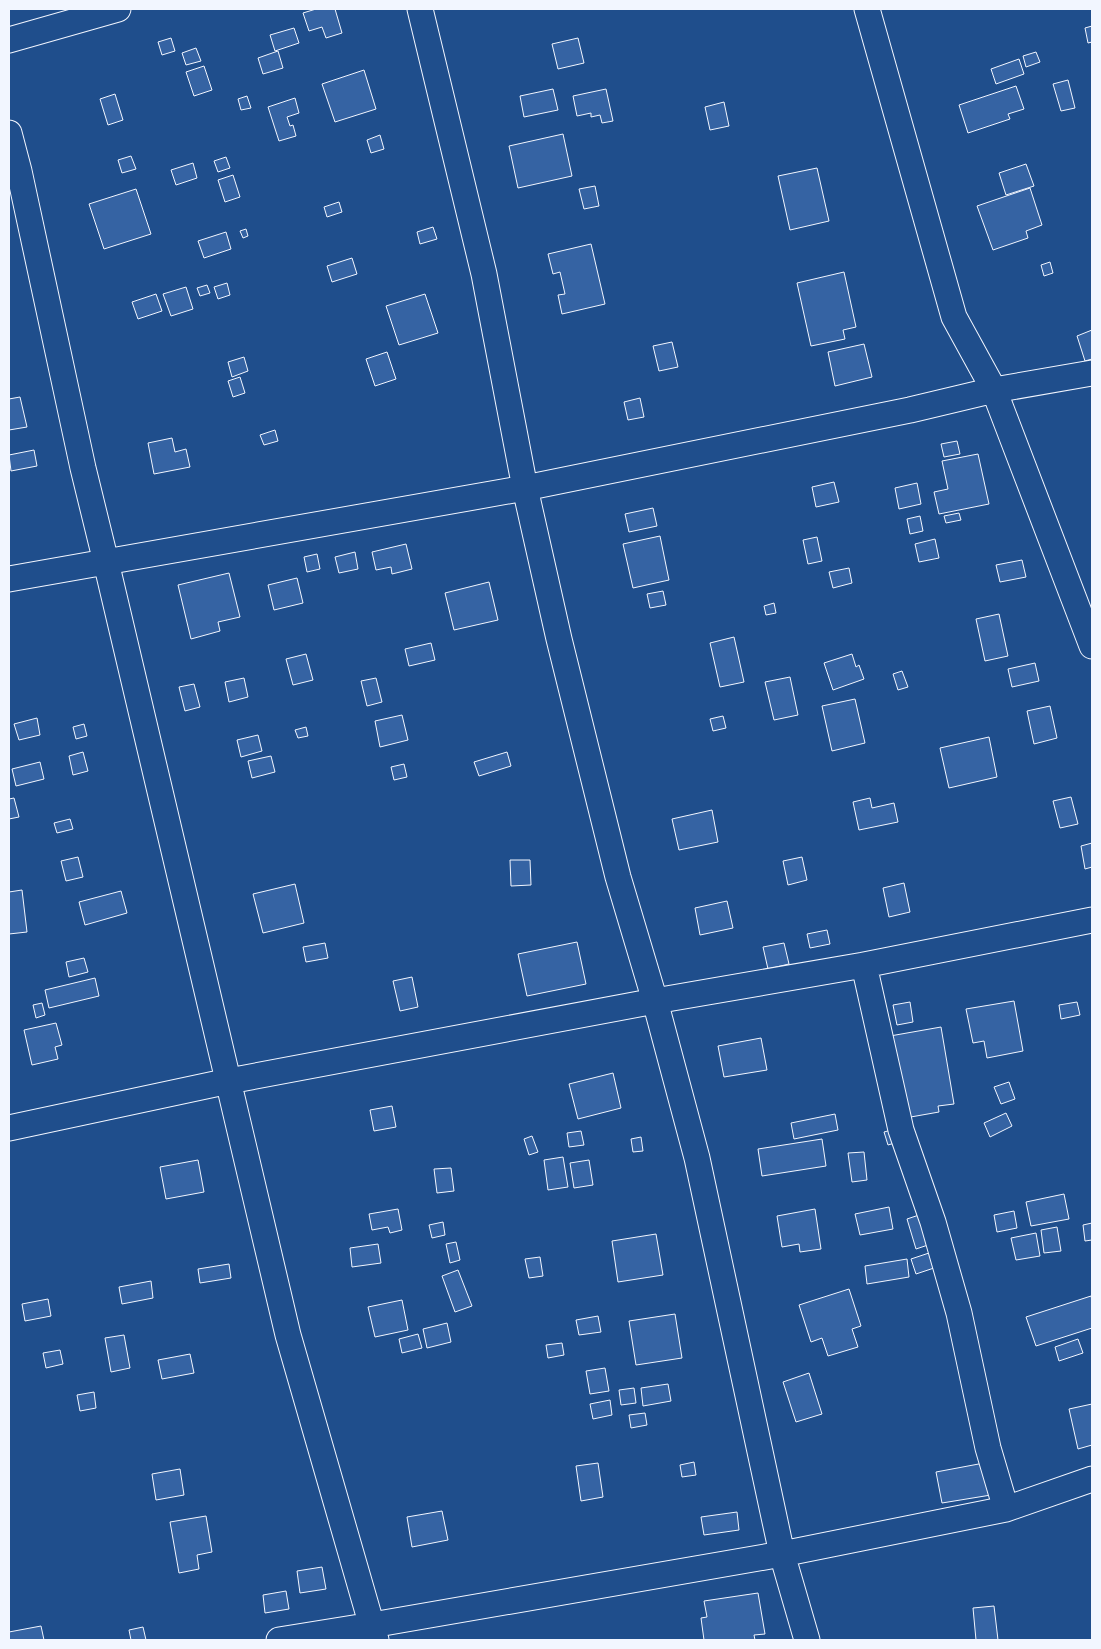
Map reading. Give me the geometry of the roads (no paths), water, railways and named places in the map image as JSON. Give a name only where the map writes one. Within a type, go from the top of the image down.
[{"type":"street","points":[[9,40],[118,9]]},
{"type":"street","points":[[420,9],[484,274],[525,488],[559,639],[618,877],[656,1001],[697,1158],[782,1554],[808,1640]]},
{"type":"street","points":[[867,9],[954,317],[994,390],[1092,646]]},
{"type":"street","points":[[9,133],[19,171],[83,468],[288,1335],[374,1633]]},
{"type":"street","points":[[9,579],[525,488],[910,410],[994,390],[1092,373]]},
{"type":"street","points":[[9,1128],[229,1081],[656,1001],[864,965],[1092,920]]},
{"type":"street","points":[[864,965],[901,1130],[933,1222],[959,1313],[988,1448],[1006,1509]]},
{"type":"street","points":[[279,1640],[374,1633],[782,1554],[1006,1509],[1092,1479]]}]
